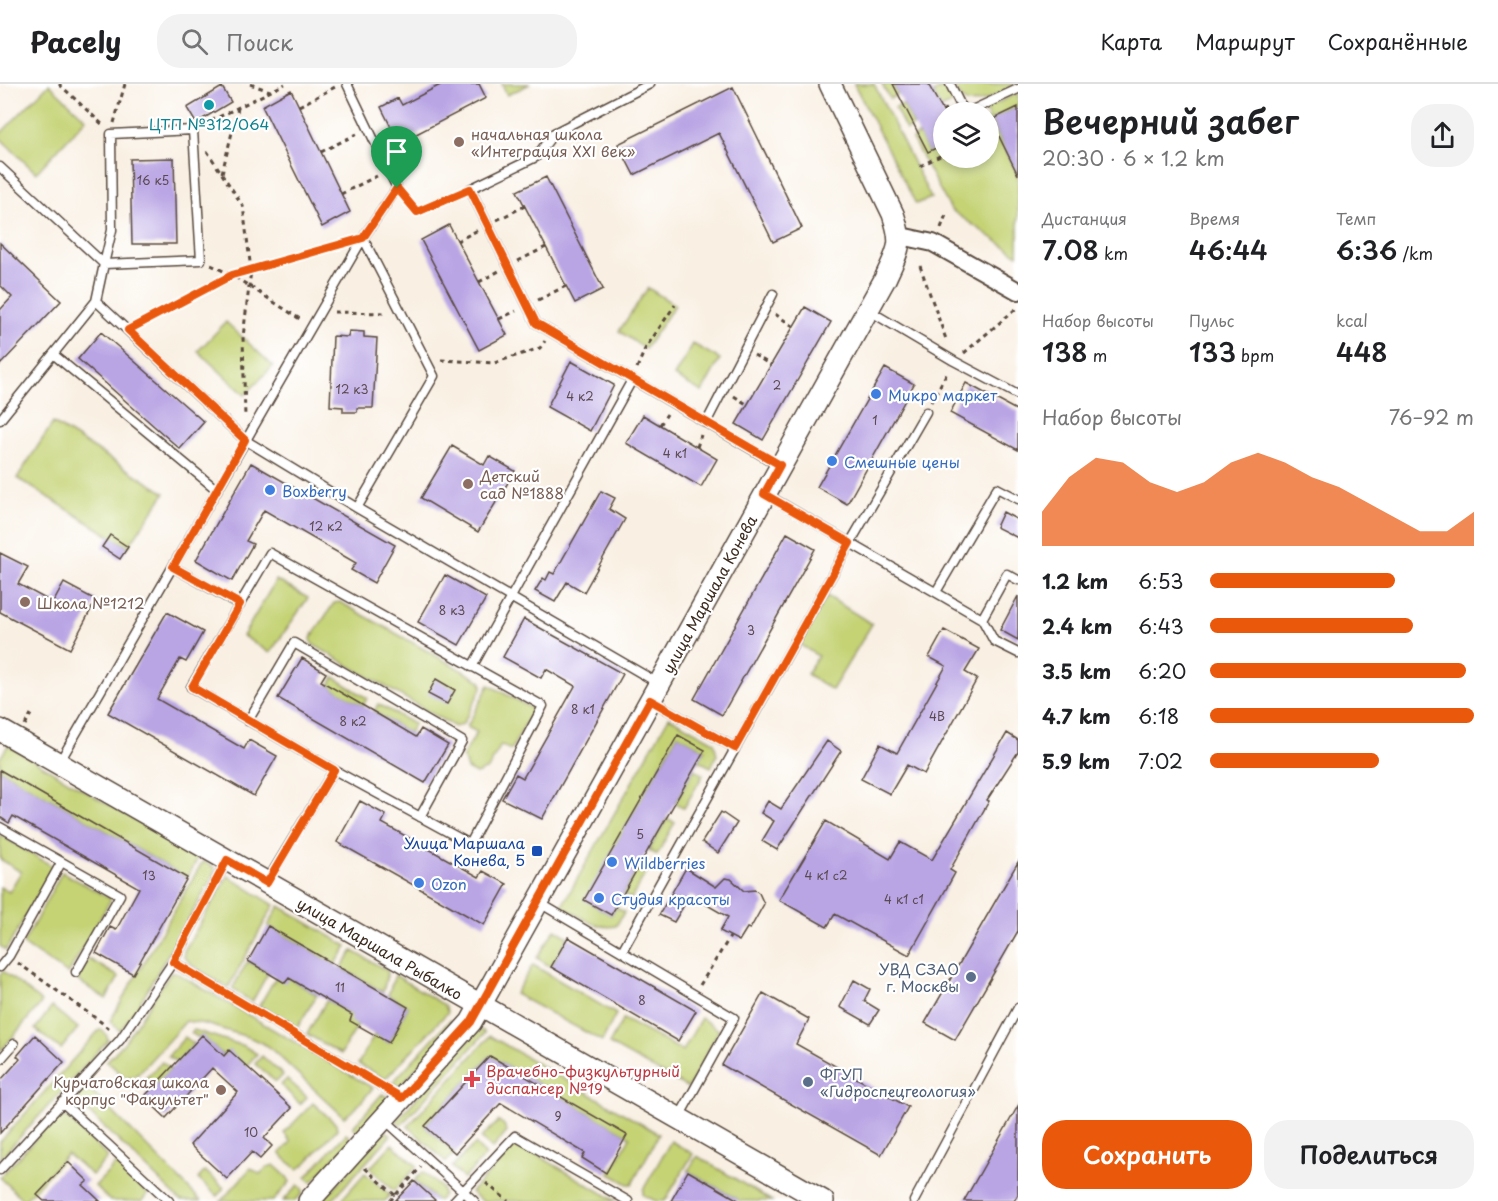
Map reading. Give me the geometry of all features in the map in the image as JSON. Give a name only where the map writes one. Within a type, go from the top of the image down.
[{"type":"street","points":[[830,84],[893,214],[901,236],[933,243],[1018,291]]},
{"type":"street","name":"улица Маршала Конева","points":[[309,1201],[471,1022],[885,279],[898,251],[901,236]]},
{"type":"street","name":"улица Маршала Рыбалко","points":[[2,736],[58,764],[823,1201]]},
{"type":"lane","points":[[58,764],[311,326],[363,238],[397,188],[347,84]]},
{"type":"lane","points":[[650,84],[554,133],[536,157],[470,189],[536,323],[780,465]]},
{"type":"lane","points":[[950,84],[960,102]]},
{"type":"lane","points":[[989,102],[1018,89]]},
{"type":"lane","points":[[0,167],[104,264],[201,260],[193,130],[111,134],[112,230],[104,264],[96,301],[0,418]]},
{"type":"lane","points":[[357,508],[434,376],[363,238]]},
{"type":"lane","points":[[706,423],[773,294]]},
{"type":"lane","points":[[96,301],[245,440],[511,598],[735,748]]},
{"type":"lane","points":[[867,310],[1018,395]]},
{"type":"lane","points":[[53,354],[217,490]]},
{"type":"lane","points":[[471,667],[632,380]]},
{"type":"lane","points":[[622,951],[850,543],[926,412]]},
{"type":"lane","points":[[936,592],[997,488],[1018,499]]},
{"type":"lane","points":[[764,494],[982,619],[994,641],[1018,653]]},
{"type":"lane","points":[[270,553],[471,667],[543,706],[470,844],[334,770],[192,687],[270,553]]},
{"type":"lane","points":[[173,567],[240,604]]},
{"type":"lane","points":[[982,619],[1007,574],[1018,580]]},
{"type":"lane","points":[[248,721],[294,643],[462,741],[420,817]]},
{"type":"lane","points":[[267,883],[334,770]]},
{"type":"lane","points":[[0,827],[120,895],[76,972]]},
{"type":"lane","points":[[0,1170],[120,1040],[173,962],[227,860]]},
{"type":"lane","points":[[0,967],[9,957],[61,863]]},
{"type":"lane","points":[[537,902],[734,1018],[679,1117]]},
{"type":"lane","points":[[173,962],[402,1098]]},
{"type":"lane","points":[[914,1201],[1018,1008]]},
{"type":"lane","points":[[0,1060],[14,1044]]},
{"type":"lane","points":[[62,1102],[169,1201]]},
{"type":"lane","points":[[384,1119],[474,1201]]},
{"type":"lane","points":[[454,1201],[515,1136],[628,1201]]},
{"type":"path","points":[[59,84],[111,134],[125,84]]},
{"type":"path","points":[[250,84],[270,91]]},
{"type":"path","points":[[245,440],[243,338],[251,270],[243,206],[193,130],[285,84]]},
{"type":"path","points":[[299,106],[340,84]]},
{"type":"path","points":[[222,173],[238,108]]},
{"type":"path","points":[[321,152],[368,128]]},
{"type":"path","points":[[920,166],[933,160]]},
{"type":"path","points":[[342,194],[388,170]]},
{"type":"path","points":[[397,188],[417,212],[470,189]]},
{"type":"path","points":[[941,228],[947,212]]},
{"type":"path","points":[[128,330],[232,275],[363,238]]},
{"type":"path","points":[[201,260],[232,275],[311,326]]},
{"type":"path","points":[[920,266],[954,361]]},
{"type":"path","points":[[632,380],[645,349],[675,305]]},
{"type":"path","points":[[926,412],[954,361],[1018,307]]},
{"type":"path","points":[[767,308],[794,326]]},
{"type":"path","points":[[320,312],[401,313]]},
{"type":"path","points":[[426,360],[494,363],[540,348],[552,333]]},
{"type":"path","points":[[744,350],[771,365]]},
{"type":"path","points":[[724,389],[748,405]]},
{"type":"path","points":[[695,995],[730,937]]},
{"type":"path","points":[[9,957],[101,1022],[120,1040]]},
{"type":"path","points":[[390,1201],[397,1197],[429,1159]]},
{"type":"path","points":[[365,1168],[397,1197]]},
{"type":"path","points":[[477,1176],[508,1201]]},
{"type":"green space","points":[[49,84],[86,119],[36,173],[0,138],[0,134]]},
{"type":"green space","points":[[502,84],[530,84],[507,95]]},
{"type":"green space","points":[[854,84],[874,84],[931,198],[916,204]]},
{"type":"green space","points":[[882,84],[893,84],[898,94],[890,99]]},
{"type":"green space","points":[[954,84],[1017,84],[979,102],[966,102],[959,95]]},
{"type":"green space","points":[[947,85],[956,102],[938,102],[933,93]]},
{"type":"green space","points":[[1018,93],[1018,107],[999,116],[999,102]]},
{"type":"green space","points":[[903,104],[914,125],[906,130],[895,108]]},
{"type":"green space","points":[[919,134],[928,152],[933,149],[933,168],[999,168],[999,136],[1018,175],[1018,255],[951,210],[912,139]]},
{"type":"green space","points":[[648,288],[675,305],[645,349],[619,331]]},
{"type":"green space","points":[[226,322],[273,366],[245,395],[198,351]]},
{"type":"green space","points":[[693,344],[720,359],[702,392],[674,376]]},
{"type":"green space","points":[[53,423],[165,493],[128,547],[17,478]]},
{"type":"green space","points":[[276,580],[308,598],[270,653],[243,636]]},
{"type":"green space","points":[[827,596],[872,624],[832,690],[807,674],[818,656],[799,644]]},
{"type":"green space","points":[[340,602],[481,681],[482,687],[463,724],[455,727],[312,644],[311,638],[334,603]]},
{"type":"green space","points":[[334,677],[367,698],[363,706],[329,686]]},
{"type":"green space","points":[[489,685],[533,709],[511,750],[501,745],[488,769],[476,774],[467,769],[463,756],[477,732],[467,727]]},
{"type":"green space","points":[[378,704],[414,724],[409,733],[374,712]]},
{"type":"green space","points":[[669,717],[714,742],[717,755],[711,767],[699,761],[705,750],[678,735],[585,900],[611,915],[616,907],[624,912],[616,926],[594,924],[562,906]]},
{"type":"green space","points":[[8,745],[198,858],[187,878],[0,770],[0,758]]},
{"type":"green space","points":[[694,769],[703,775],[684,808],[675,803]]},
{"type":"green space","points":[[667,819],[675,822],[657,855],[649,850]]},
{"type":"green space","points":[[0,835],[54,867],[6,950],[0,946],[0,887],[9,892],[21,872],[0,859]]},
{"type":"green space","points":[[203,861],[214,867],[215,873],[138,1006],[120,1031],[110,1021]]},
{"type":"green space","points":[[641,862],[649,867],[631,899],[623,894]]},
{"type":"green space","points":[[62,872],[111,899],[68,974],[23,944]]},
{"type":"green space","points":[[228,876],[274,905],[228,988],[193,966],[184,957],[184,951]]},
{"type":"green space","points":[[279,906],[347,946],[335,965],[268,926]]},
{"type":"green space","points":[[555,929],[568,937],[551,967],[537,958]]},
{"type":"green space","points":[[353,951],[388,971],[383,992],[341,968]]},
{"type":"green space","points":[[89,959],[119,977],[106,999],[77,980]]},
{"type":"green space","points":[[248,961],[268,973],[252,1002],[232,989]]},
{"type":"green space","points":[[533,965],[616,1014],[602,1041],[515,994]]},
{"type":"green space","points":[[3,971],[42,1002],[0,1052],[0,974]]},
{"type":"green space","points":[[171,972],[175,972],[373,1088],[355,1109],[344,1117],[268,1046],[251,1038],[206,1024],[186,1021],[138,1074],[131,1078],[123,1076],[107,1061],[124,1043]]},
{"type":"green space","points":[[395,975],[444,1005],[448,1012],[385,1079],[358,1064],[375,1034],[389,1043],[408,1007],[388,995]]},
{"type":"green space","points":[[276,977],[289,978],[317,995],[297,1028],[259,1006]]},
{"type":"green space","points":[[327,1000],[352,1015],[358,1025],[341,1054],[307,1034]]},
{"type":"green space","points":[[52,1007],[78,1028],[61,1049],[35,1029]]},
{"type":"green space","points":[[701,1018],[719,1030],[688,1088],[609,1044],[623,1019],[683,1051]]},
{"type":"green space","points":[[450,1020],[454,1027],[401,1085],[392,1083]]},
{"type":"green space","points":[[100,1029],[106,1034],[108,1040],[0,1159],[0,1142]]},
{"type":"green space","points":[[194,1030],[244,1046],[257,1054],[246,1066],[229,1051],[224,1056],[202,1036],[199,1038],[191,1033]]},
{"type":"green space","points":[[482,1030],[485,1033],[401,1125],[396,1121],[472,1037]]},
{"type":"green space","points":[[490,1036],[659,1134],[632,1184],[610,1174],[630,1137],[490,1056],[425,1126],[455,1153],[446,1162],[408,1126]]},
{"type":"green space","points":[[185,1037],[194,1044],[177,1062],[168,1056]]},
{"type":"green space","points":[[262,1056],[283,1075],[276,1082],[255,1064]]},
{"type":"green space","points":[[162,1062],[171,1069],[151,1090],[141,1083]]},
{"type":"green space","points":[[287,1079],[307,1097],[300,1104],[281,1085]]},
{"type":"green space","points":[[86,1085],[201,1201],[181,1201],[77,1101],[77,1094]]},
{"type":"green space","points":[[382,1094],[389,1098],[360,1130],[356,1130],[353,1127]]},
{"type":"green space","points":[[313,1103],[336,1124],[337,1129],[298,1169],[280,1153],[291,1142],[284,1133]]},
{"type":"green space","points":[[57,1116],[67,1117],[108,1157],[92,1175],[67,1154],[24,1201],[0,1177]]},
{"type":"green space","points":[[499,1121],[507,1132],[492,1149],[481,1138]]},
{"type":"green space","points":[[386,1131],[391,1135],[331,1201],[322,1201]]},
{"type":"green space","points":[[346,1134],[350,1141],[312,1182],[306,1177]]},
{"type":"green space","points":[[671,1141],[693,1154],[665,1201],[656,1201],[643,1195],[643,1190]]},
{"type":"green space","points":[[517,1143],[616,1201],[482,1201],[471,1192]]},
{"type":"green space","points":[[392,1144],[417,1166],[394,1191],[370,1168]]},
{"type":"green space","points":[[475,1144],[486,1155],[464,1179],[452,1167]]},
{"type":"green space","points":[[697,1156],[772,1201],[740,1201],[688,1171]]},
{"type":"green space","points":[[116,1164],[148,1194],[142,1201],[110,1201],[95,1186]]},
{"type":"green space","points":[[274,1165],[290,1182],[273,1201],[221,1201],[251,1168],[260,1174]]},
{"type":"green space","points":[[205,1171],[224,1188],[217,1196],[198,1179]]},
{"type":"green space","points":[[423,1172],[442,1188],[443,1195],[438,1201],[414,1181]]},
{"type":"green space","points":[[365,1173],[390,1195],[385,1201],[346,1201],[343,1198]]},
{"type":"green space","points":[[298,1185],[302,1188],[303,1193],[295,1201],[283,1201]]},
{"type":"building","points":[[442,84],[479,84],[486,98],[399,143],[381,107],[398,98],[402,105]]},
{"type":"building","points":[[893,84],[928,84],[938,102],[933,102],[933,150],[928,152]]},
{"type":"building","name":"ЦТП №312/064","points":[[222,87],[231,102],[196,123],[187,108]]},
{"type":"building","points":[[733,87],[802,228],[773,242],[719,133],[634,175],[618,144]]},
{"type":"building","points":[[291,90],[350,212],[322,227],[262,106]]},
{"type":"building","points":[[1018,107],[1018,175],[999,136],[999,116]]},
{"type":"building","points":[[174,158],[176,244],[132,244],[130,159]]},
{"type":"building","points":[[546,177],[603,289],[575,303],[517,191]]},
{"type":"building","points":[[449,225],[507,335],[479,350],[421,240]]},
{"type":"building","points":[[0,243],[61,301],[0,365],[0,310],[12,297],[0,285]]},
{"type":"building","points":[[805,307],[831,322],[763,440],[736,424]]},
{"type":"building","points":[[349,331],[364,332],[364,337],[377,338],[373,408],[357,408],[357,412],[343,412],[343,407],[330,406],[333,336],[348,337]]},
{"type":"building","points":[[101,332],[204,422],[180,449],[78,359]]},
{"type":"building","points":[[571,361],[614,385],[590,431],[547,407]]},
{"type":"building","points":[[885,368],[914,384],[847,504],[817,487]]},
{"type":"building","points":[[966,383],[1018,411],[1018,450],[950,413]]},
{"type":"building","points":[[643,415],[717,459],[701,487],[626,443]]},
{"type":"building","name":"Детский сад №1888","points":[[452,446],[484,465],[489,456],[515,471],[478,532],[421,498]]},
{"type":"building","points":[[251,463],[395,545],[374,583],[351,570],[356,563],[264,510],[246,541],[253,544],[232,581],[196,560]]},
{"type":"building","points":[[601,491],[615,498],[609,509],[625,519],[584,592],[567,582],[555,602],[535,591],[543,578],[546,580],[550,572],[554,574]]},
{"type":"building","points":[[1003,512],[1018,520],[1018,538],[996,527]]},
{"type":"building","points":[[787,533],[815,549],[722,715],[694,699]]},
{"type":"building","points":[[110,535],[128,547],[120,559],[102,547]]},
{"type":"building","name":"Школа №1212","points":[[0,553],[28,567],[18,584],[53,603],[64,583],[96,600],[70,649],[0,612]]},
{"type":"building","points":[[445,575],[486,598],[459,645],[418,622]]},
{"type":"building","points":[[1018,596],[1018,640],[1000,630]]},
{"type":"building","points":[[167,612],[203,632],[186,662],[180,659],[157,699],[244,749],[249,740],[277,756],[254,796],[108,713]]},
{"type":"building","points":[[524,619],[623,674],[542,819],[502,799],[516,774],[523,778],[575,686],[546,669],[541,678],[503,657]]},
{"type":"building","points":[[944,630],[979,649],[965,672],[977,679],[924,774],[907,765],[890,794],[861,779],[880,744],[897,753],[946,666],[929,657]]},
{"type":"building","points":[[302,658],[326,673],[321,681],[416,737],[421,729],[448,745],[425,783],[278,698]]},
{"type":"building","points":[[436,679],[455,690],[447,704],[428,694]]},
{"type":"building","points":[[1007,733],[1018,740],[1018,752],[987,800],[989,801],[950,870],[955,873],[909,955],[835,914],[827,927],[779,900],[826,821],[890,859],[900,842],[932,860]]},
{"type":"building","points":[[678,735],[705,750],[611,915],[584,900]]},
{"type":"building","points":[[827,741],[841,751],[777,850],[762,841],[774,821],[761,813],[768,801],[781,809]]},
{"type":"building","points":[[0,770],[187,878],[133,974],[96,953],[110,927],[116,930],[139,888],[13,816],[9,823],[0,817]]},
{"type":"building","points":[[360,801],[386,815],[382,823],[479,877],[483,871],[507,884],[484,925],[337,842]]},
{"type":"building","points":[[721,812],[737,823],[718,853],[702,842]]},
{"type":"building","name":"УВД СЗАО г. Москвы","points":[[1018,862],[1018,931],[955,1040],[925,1023]]},
{"type":"building","points":[[686,868],[716,887],[725,878],[731,879],[744,891],[755,890],[759,893],[764,904],[750,929],[747,928],[739,941],[720,931],[728,917],[690,895],[674,922],[659,915]]},
{"type":"building","points":[[268,926],[408,1007],[389,1043],[350,1021],[352,1015],[289,978],[285,983],[248,961]]},
{"type":"building","points":[[568,937],[696,1011],[678,1041],[551,967]]},
{"type":"building","points":[[854,980],[870,989],[864,1001],[879,1010],[870,1024],[840,1007]]},
{"type":"building","name":"ФГУП «Гидроспецгеология»","points":[[763,993],[809,1019],[796,1044],[908,1107],[881,1155],[722,1065]]},
{"type":"building","points":[[35,1035],[64,1062],[0,1133],[0,1081],[20,1059],[17,1056]]},
{"type":"building","points":[[202,1035],[224,1056],[229,1050],[292,1108],[264,1138],[272,1146],[260,1159],[252,1152],[227,1179],[190,1145],[238,1092],[212,1068],[166,1118],[144,1097]]},
{"type":"building","points":[[490,1056],[627,1135],[606,1173],[582,1158],[585,1153],[501,1103],[455,1153],[425,1126]]},
{"type":"building","points":[[1018,1106],[1018,1194],[1014,1201],[964,1201]]},
{"type":"building","points":[[68,1162],[88,1181],[83,1185],[100,1201],[44,1201],[37,1195]]},
{"type":"building","points":[[688,1171],[740,1201],[671,1201]]},
{"type":"building","points":[[414,1181],[436,1201],[395,1201]]},
{"type":"place","name":"ЦТП №312/064","points":[[209,105]]},
{"type":"place","name":"начальная школа «Интеграция XXI век»","points":[[459,142]]},
{"type":"place","name":"Микро маркет","points":[[876,394]]},
{"type":"place","name":"Смешные цены","points":[[832,461]]},
{"type":"place","name":"Детский сад №1888","points":[[468,484]]},
{"type":"place","name":"Boxberry","points":[[270,490]]},
{"type":"place","name":"Школа №1212","points":[[25,602]]},
{"type":"place","name":"Улица Маршала Конева, 5","points":[[537,851]]},
{"type":"place","name":"Wildberries","points":[[612,862]]},
{"type":"place","name":"Ozon","points":[[419,883]]},
{"type":"place","name":"Студия красоты","points":[[599,898]]},
{"type":"place","name":"УВД СЗАО г. Москвы","points":[[971,977]]},
{"type":"place","name":"Врачебно-физкультурный диспансер №19","points":[[472,1079]]},
{"type":"place","name":"ФГУП «Гидроспецгеология»","points":[[808,1082]]},
{"type":"place","name":"Курчатовская школа корпус \"Факультет\"","points":[[221,1090]]},
{"type":"route","points":[[397,188],[417,212],[470,189],[536,323],[780,465],[764,494],[850,543],[735,748],[650,700],[471,1022],[402,1098],[173,962],[227,860],[267,883],[334,770],[192,687],[240,604],[173,567],[245,440],[128,330],[232,275],[363,238],[397,188]]}]
